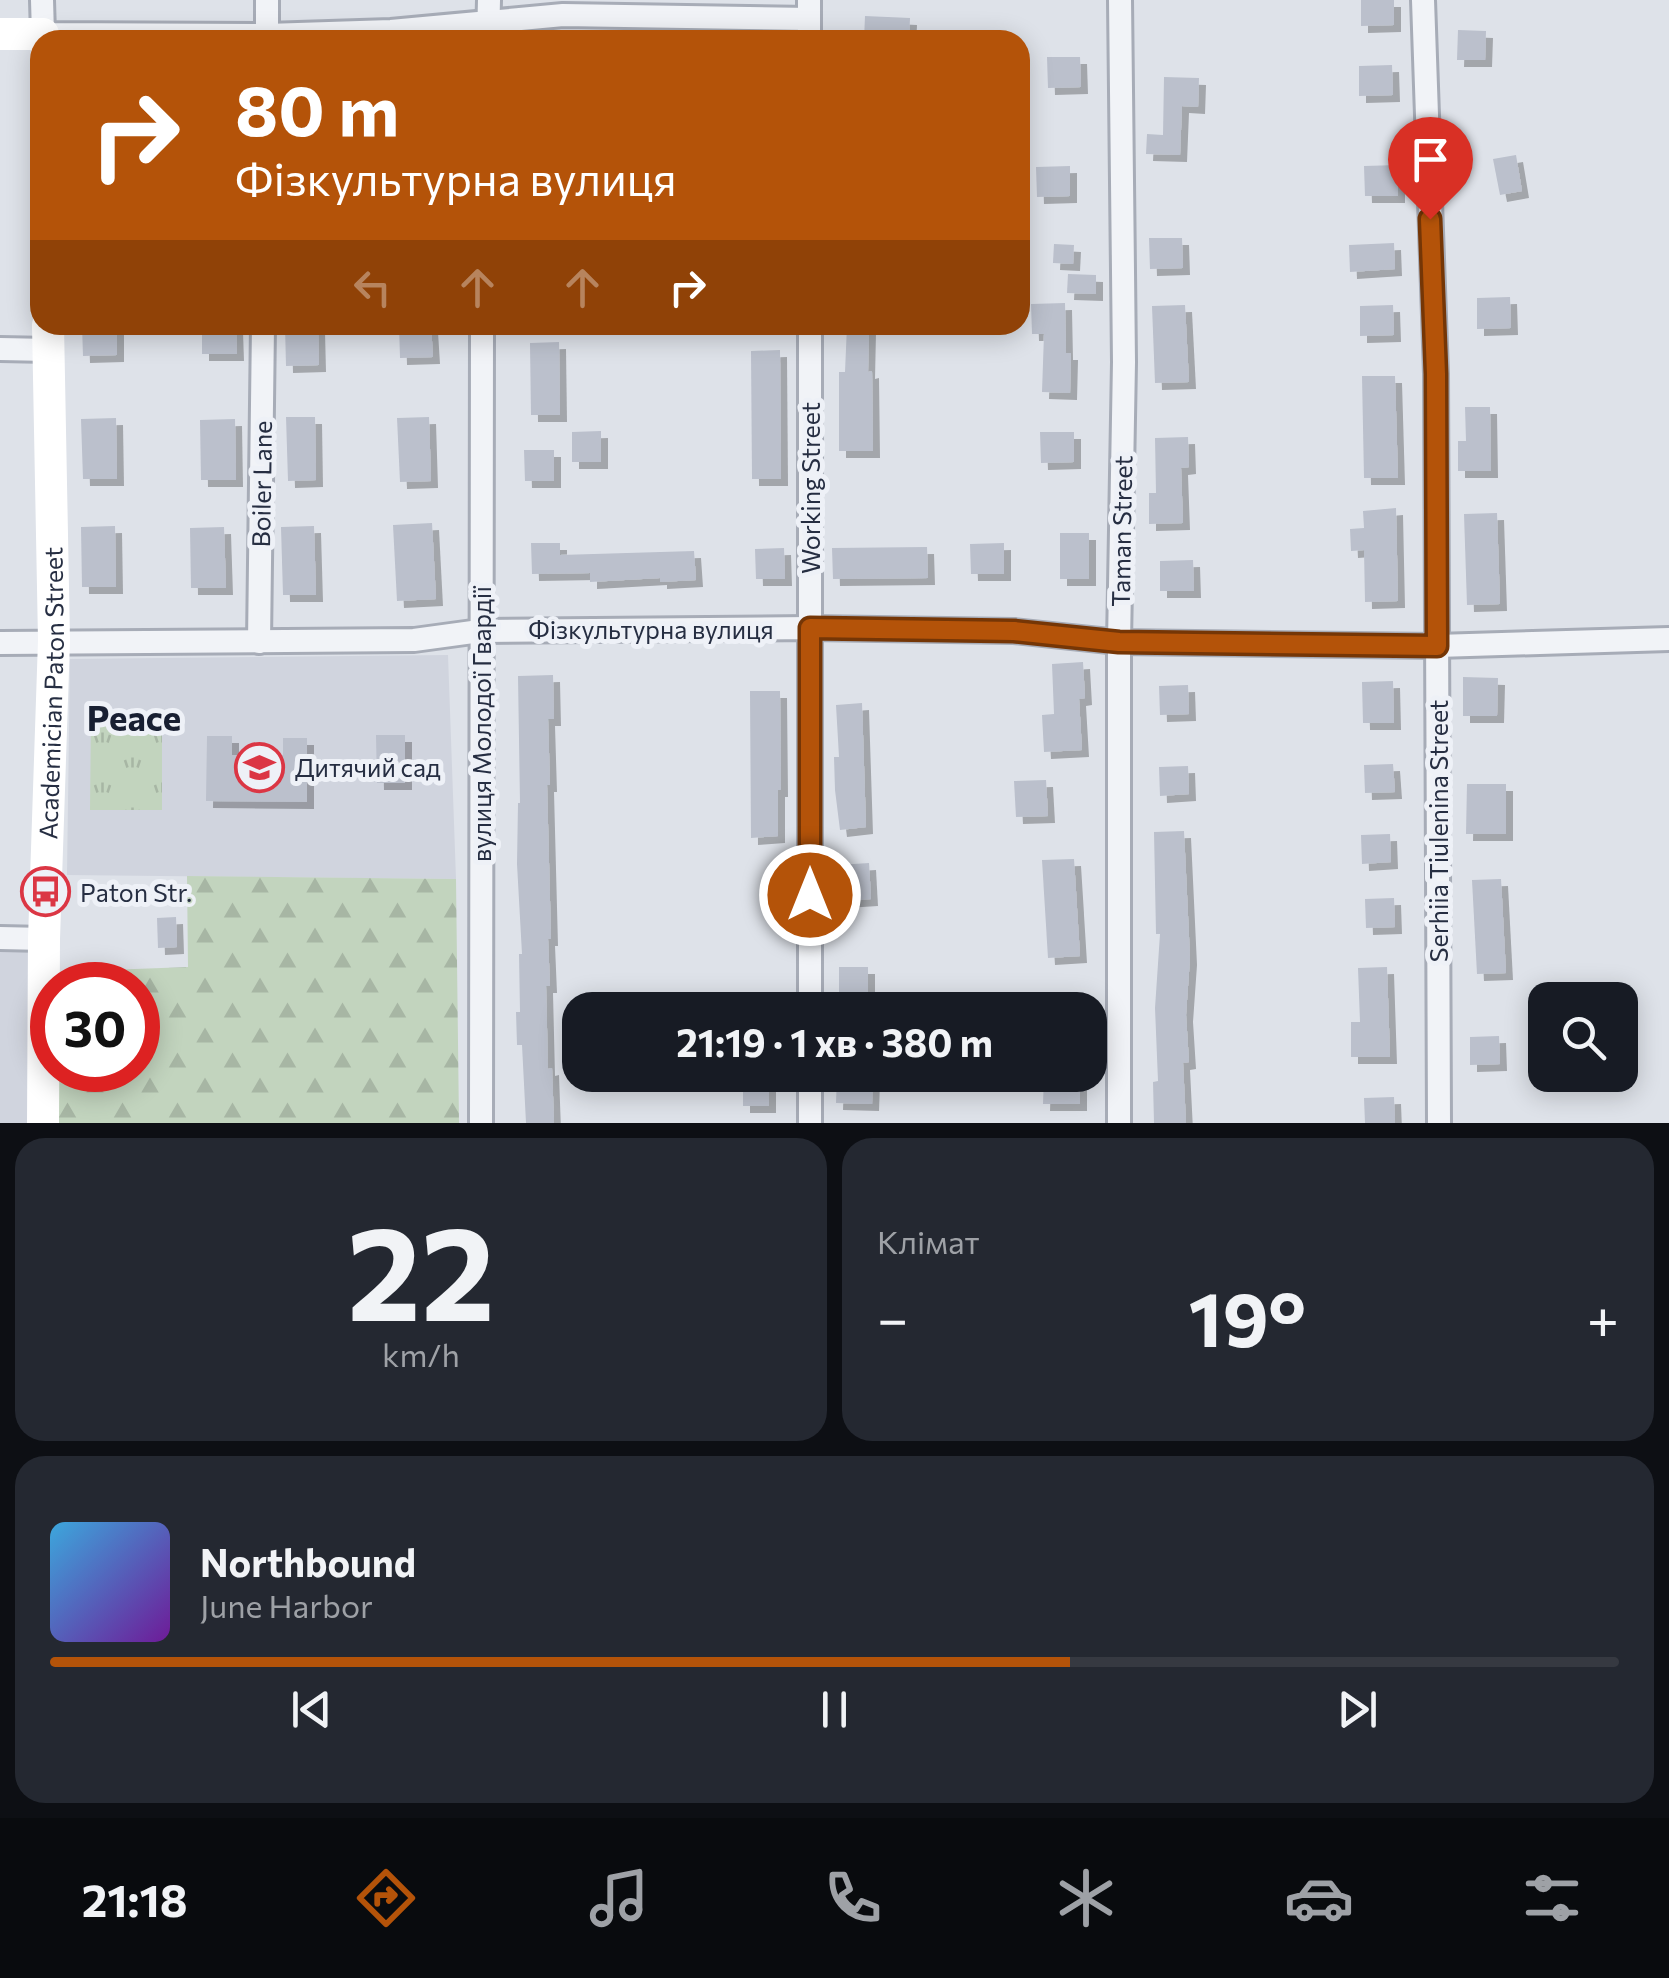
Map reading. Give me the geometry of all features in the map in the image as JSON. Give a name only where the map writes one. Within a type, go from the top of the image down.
[{"type":"street","points":[[42,0],[43,30]]},
{"type":"street","points":[[267,0],[267,30]]},
{"type":"street","name":"Taman Street","points":[[1118,1123],[1124,362],[1120,0]]},
{"type":"street","name":"Serhiia Tiulenina Street","points":[[1423,0],[1436,374],[1439,1123]]},
{"type":"street","points":[[400,30],[563,16],[809,20]]},
{"type":"street","points":[[0,34],[30,36]]},
{"type":"street","name":"Boiler Lane","points":[[259,642],[263,335]]},
{"type":"street","name":"вулиця Молодої Гвардії","points":[[482,335],[482,1123]]},
{"type":"street","name":"Working Street","points":[[810,335],[810,992]]},
{"type":"street","points":[[0,349],[48,338]]},
{"type":"street","name":"Academician Paton Street","points":[[44,1123],[44,938],[54,640],[48,338]]},
{"type":"street","name":"Фізкультурна вулиця","points":[[0,643],[414,640],[480,631],[810,628],[1014,631],[1119,642],[1437,646],[1669,639]]},
{"type":"street","points":[[0,938],[44,938]]},
{"type":"street","points":[[810,1092],[810,1123]]},
{"type":"shaded area","name":"Дитячий сад","points":[[448,655],[456,879],[67,875],[70,659]]},
{"type":"shaded area","points":[[0,950],[28,951],[28,1123],[0,1123]]},
{"type":"green space","points":[[91,716],[162,717],[162,810],[90,810]]},
{"type":"green space","points":[[187,876],[456,879],[459,1123],[53,1123],[54,1092],[160,1092],[160,968],[188,967]]},
{"type":"building","points":[[1361,0],[1394,0],[1394,25],[1361,26]]},
{"type":"building","points":[[865,16],[910,18],[909,30],[864,30]]},
{"type":"building","points":[[1458,30],[1486,31],[1485,60],[1457,60]]},
{"type":"building","points":[[1047,57],[1080,57],[1081,87],[1048,88]]},
{"type":"building","points":[[1392,65],[1393,95],[1359,96],[1359,66]]},
{"type":"building","points":[[1164,77],[1199,78],[1198,107],[1182,106],[1180,155],[1146,154],[1147,134],[1163,135]]},
{"type":"building","points":[[1516,155],[1522,191],[1500,195],[1493,159]]},
{"type":"building","points":[[1398,165],[1398,196],[1365,196],[1364,166]]},
{"type":"building","points":[[1070,166],[1070,196],[1037,197],[1036,167]]},
{"type":"building","points":[[1149,238],[1182,238],[1183,268],[1150,269]]},
{"type":"building","points":[[1394,243],[1395,269],[1350,272],[1349,245]]},
{"type":"building","points":[[1054,244],[1074,245],[1073,264],[1053,263]]},
{"type":"building","points":[[1068,274],[1096,275],[1096,294],[1067,293]]},
{"type":"building","points":[[1510,297],[1511,328],[1477,329],[1477,298]]},
{"type":"building","points":[[1065,303],[1066,353],[1071,353],[1070,393],[1042,392],[1044,334],[1032,334],[1031,304]]},
{"type":"building","points":[[1185,305],[1189,382],[1155,383],[1152,306]]},
{"type":"building","points":[[1393,305],[1394,335],[1360,336],[1360,306]]},
{"type":"building","points":[[82,335],[117,335],[117,355],[83,356]]},
{"type":"building","points":[[202,335],[236,335],[237,354],[202,354]]},
{"type":"building","points":[[285,335],[318,335],[319,365],[286,366]]},
{"type":"building","points":[[399,335],[432,335],[433,357],[400,358]]},
{"type":"building","points":[[847,335],[869,335],[873,451],[839,451],[839,372],[845,372]]},
{"type":"building","points":[[559,342],[560,415],[531,415],[530,343]]},
{"type":"building","points":[[780,350],[781,479],[752,479],[751,351]]},
{"type":"building","points":[[1362,376],[1395,376],[1398,478],[1364,478]]},
{"type":"building","points":[[1465,407],[1490,407],[1491,471],[1458,471],[1458,441],[1466,441]]},
{"type":"building","points":[[286,417],[315,417],[316,480],[288,481]]},
{"type":"building","points":[[429,417],[431,481],[400,482],[397,418]]},
{"type":"building","points":[[116,418],[117,479],[83,479],[81,419]]},
{"type":"building","points":[[235,419],[236,480],[201,480],[200,420]]},
{"type":"building","points":[[601,431],[601,462],[572,462],[572,432]]},
{"type":"building","points":[[1040,432],[1074,432],[1074,462],[1041,463]]},
{"type":"building","points":[[1188,437],[1189,467],[1181,468],[1183,523],[1149,524],[1149,493],[1156,493],[1155,438]]},
{"type":"building","points":[[524,450],[554,450],[554,481],[525,481]]},
{"type":"building","points":[[1396,508],[1398,601],[1365,602],[1364,550],[1351,551],[1350,529],[1364,528],[1363,511]]},
{"type":"building","points":[[1497,513],[1500,604],[1467,605],[1464,514]]},
{"type":"building","points":[[432,523],[436,599],[397,601],[393,525]]},
{"type":"building","points":[[115,526],[116,587],[82,587],[81,527]]},
{"type":"building","points":[[314,526],[316,595],[283,595],[281,527]]},
{"type":"building","points":[[224,527],[226,588],[191,588],[190,528]]},
{"type":"building","points":[[1060,533],[1089,533],[1089,579],[1060,579]]},
{"type":"building","points":[[531,543],[560,543],[560,555],[694,551],[696,580],[590,582],[590,573],[532,574]]},
{"type":"building","points":[[1004,543],[1004,574],[971,574],[970,544]]},
{"type":"building","points":[[927,547],[928,578],[833,579],[832,548]]},
{"type":"building","points":[[784,548],[785,579],[756,579],[755,549]]},
{"type":"building","points":[[1193,560],[1194,591],[1160,591],[1160,561]]},
{"type":"building","points":[[1083,662],[1085,698],[1079,699],[1082,750],[1044,752],[1042,715],[1054,714],[1052,664]]},
{"type":"building","points":[[553,675],[554,719],[548,719],[551,939],[550,986],[546,986],[554,1123],[526,1123],[522,1045],[517,1045],[516,1012],[520,1012],[522,954],[517,864],[518,676]]},
{"type":"building","points":[[1463,677],[1498,678],[1497,716],[1463,716]]},
{"type":"building","points":[[1393,681],[1394,723],[1363,723],[1362,682]]},
{"type":"building","points":[[1188,685],[1189,714],[1160,715],[1159,686]]},
{"type":"building","points":[[750,691],[780,691],[778,836],[751,838]]},
{"type":"building","points":[[862,703],[866,827],[840,830],[835,790],[834,757],[839,757],[836,705]]},
{"type":"building","points":[[376,735],[405,735],[405,783],[377,783]]},
{"type":"building","points":[[207,736],[232,736],[232,755],[283,755],[283,738],[307,738],[307,802],[206,801]]},
{"type":"building","points":[[1393,764],[1395,792],[1365,793],[1364,765]]},
{"type":"building","points":[[1188,766],[1189,794],[1160,796],[1159,767]]},
{"type":"building","points":[[1046,780],[1048,816],[1016,817],[1014,781]]},
{"type":"building","points":[[1467,784],[1506,784],[1506,834],[1466,834]]},
{"type":"building","points":[[1184,831],[1190,958],[1186,1015],[1189,1062],[1183,1063],[1186,1123],[1154,1123],[1160,934],[1156,934],[1154,832]]},
{"type":"building","points":[[1390,834],[1391,862],[1362,864],[1361,835]]},
{"type":"building","points":[[1074,859],[1080,956],[1048,958],[1042,860]]},
{"type":"building","points":[[869,863],[871,899],[840,901],[838,865]]},
{"type":"building","points":[[1501,879],[1506,973],[1477,974],[1472,880]]},
{"type":"building","points":[[1394,898],[1395,927],[1366,928],[1365,899]]},
{"type":"building","points":[[176,917],[177,947],[158,948],[157,918]]},
{"type":"building","points":[[839,967],[868,967],[868,992],[839,992]]},
{"type":"building","points":[[1387,967],[1390,1057],[1351,1057],[1351,1022],[1360,1022],[1358,968]]},
{"type":"building","points":[[1499,1036],[1500,1064],[1470,1065],[1470,1037]]},
{"type":"building","points":[[743,1092],[769,1092],[769,1106],[743,1106]]},
{"type":"building","points":[[836,1092],[872,1092],[872,1104],[836,1103]]},
{"type":"building","points":[[1043,1092],[1080,1092],[1080,1104],[1043,1104]]},
{"type":"building","points":[[1394,1097],[1395,1123],[1365,1123],[1364,1098]]},
{"type":"place","name":"Дитячий сад","points":[[260,767]]},
{"type":"place","name":"Paton Str.","points":[[45,892]]},
{"type":"district","name":"Peace","points":[[134,716]]},
{"type":"route","points":[[810,895],[810,628],[1014,631],[1119,642],[1437,646],[1436,374],[1430,219]]}]
